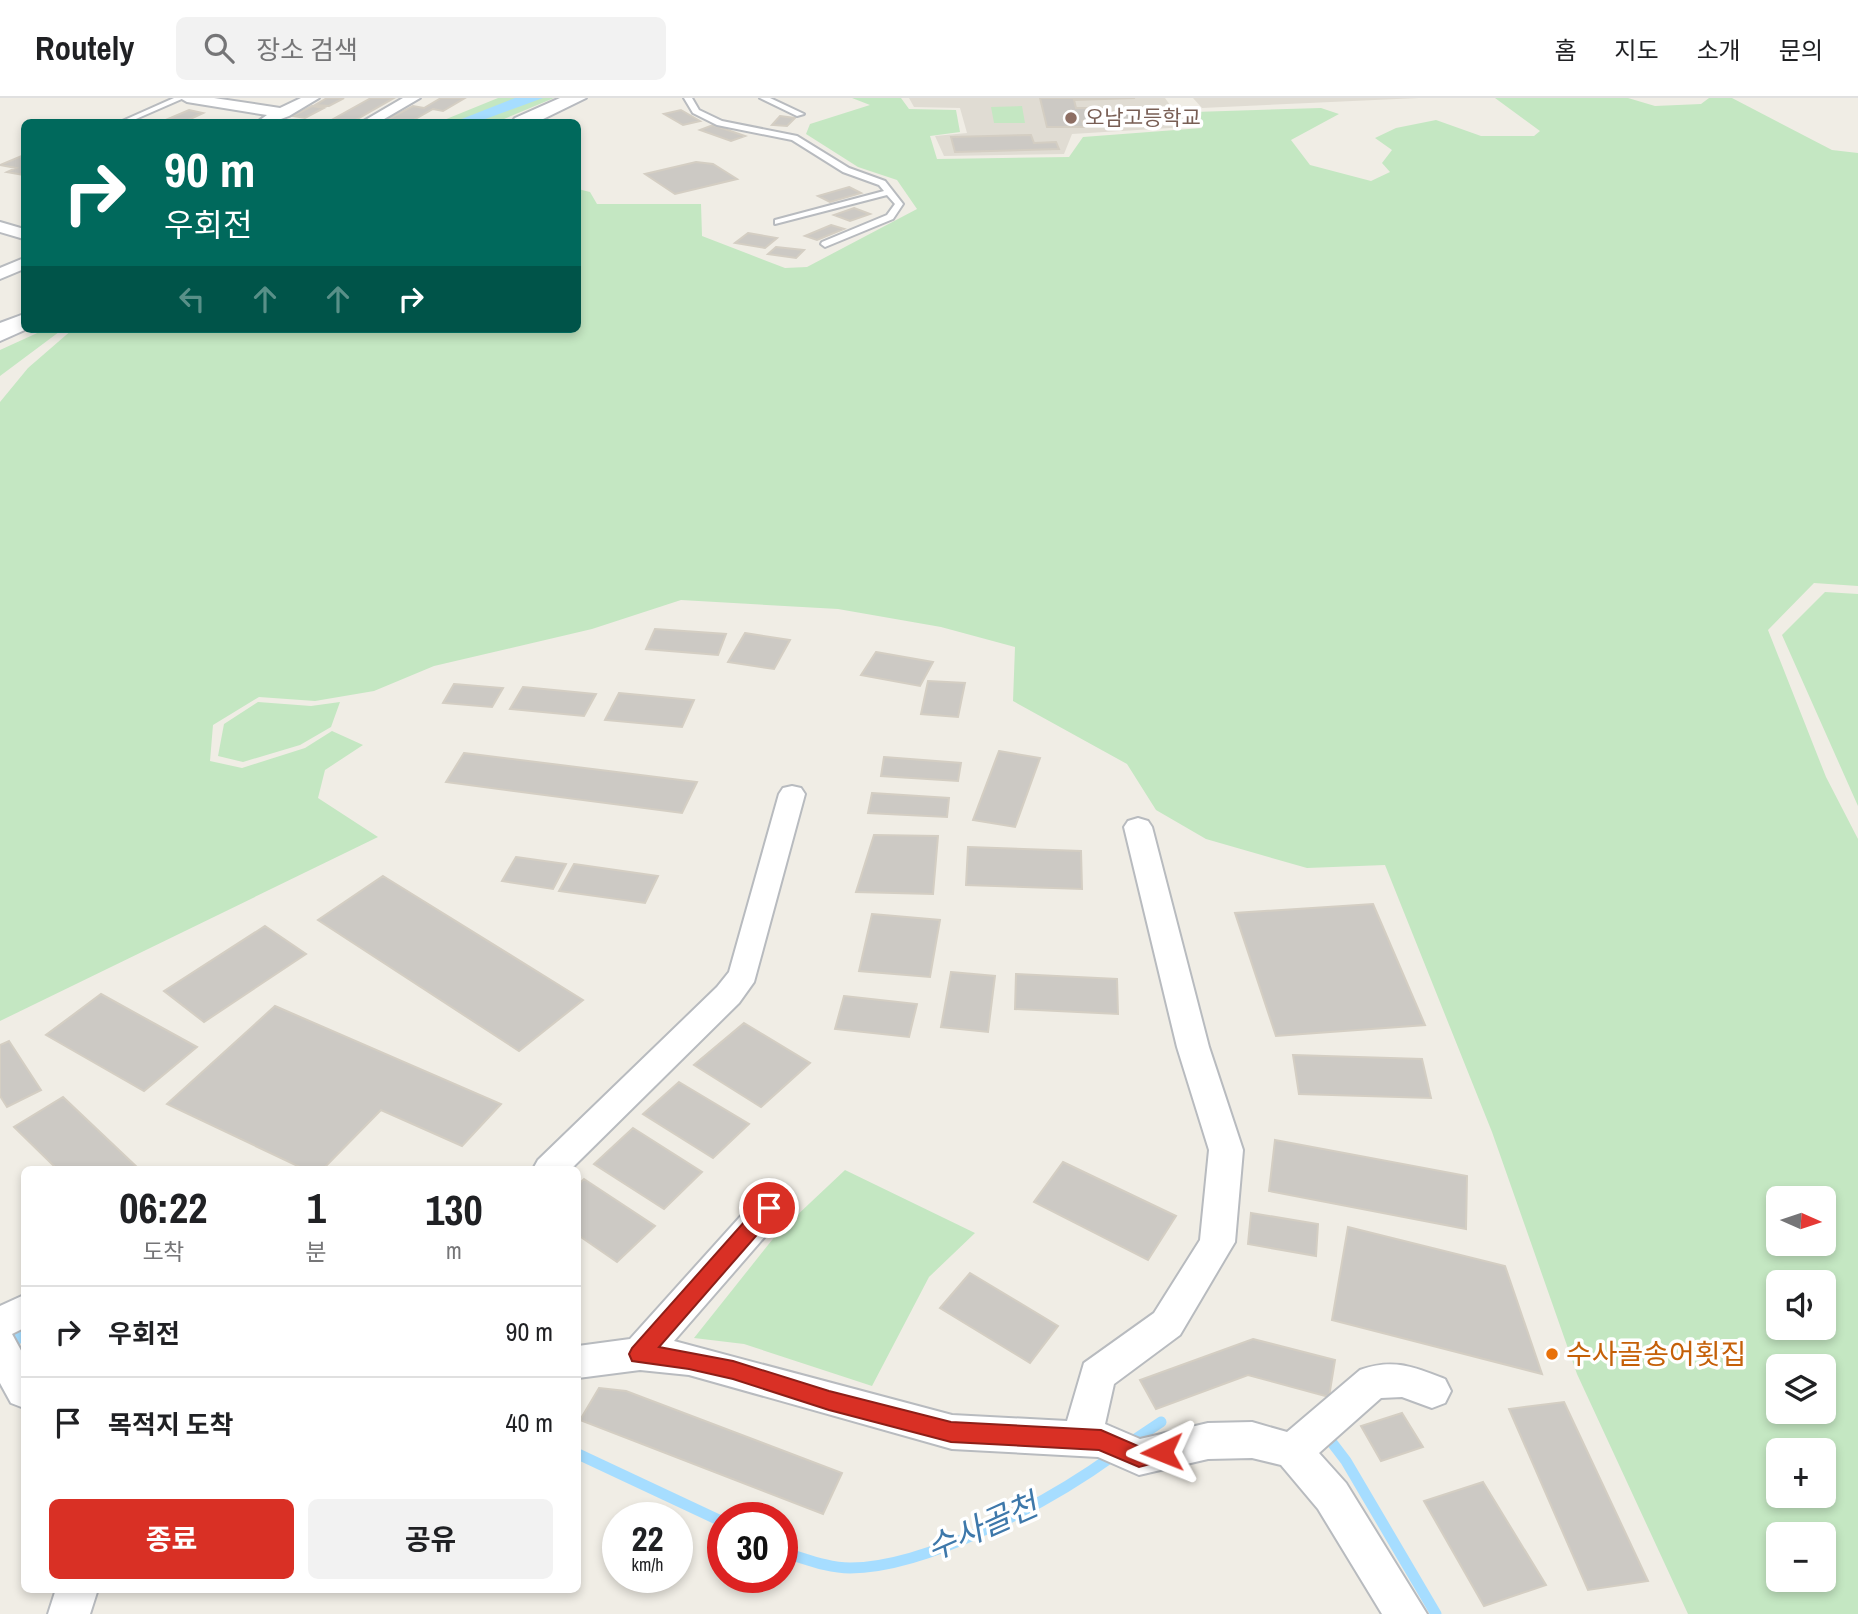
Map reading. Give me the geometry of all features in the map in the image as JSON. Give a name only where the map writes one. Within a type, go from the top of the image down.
[{"type":"main road","points":[[529,119],[576,98]]},
{"type":"main road","points":[[0,331],[21,321]]},
{"type":"street","points":[[187,98],[282,118],[312,98]]},
{"type":"street","points":[[374,119],[413,98]]},
{"type":"street","points":[[0,227],[21,233]]},
{"type":"street","points":[[0,274],[21,264]]},
{"type":"street","points":[[553,1166],[718,1004],[743,974],[792,794]]},
{"type":"street","points":[[1091,1439],[1097,1376],[1167,1324],[1217,1242],[1226,1150],[1193,1047],[1138,827]]},
{"type":"street","points":[[640,1354],[769,1208]]},
{"type":"street","points":[[0,1323],[21,1312]]},
{"type":"street","points":[[581,1362],[640,1354],[689,1360],[733,1370],[829,1401],[951,1432],[1091,1439],[1139,1457],[1208,1441],[1252,1440],[1293,1451],[1332,1496],[1406,1614]]},
{"type":"street","points":[[1293,1451],[1373,1382],[1403,1380],[1432,1391]]},
{"type":"street","points":[[69,1614],[76,1593]]},
{"type":"lane","points":[[131,119],[180,98]]},
{"type":"lane","points":[[688,98],[696,111],[720,123],[794,138],[846,170],[882,183],[899,204],[890,217],[825,244]]},
{"type":"lane","points":[[764,98],[800,114]]},
{"type":"lane","points":[[778,222],[889,192]]},
{"type":"shaded area","name":"오남고등학교","points":[[909,98],[1165,98],[1186,127],[1072,134],[1064,154],[944,156],[935,136],[967,133],[960,108],[914,107]]},
{"type":"shaded area","points":[[1193,98],[1419,98],[1202,108]]},
{"type":"green space","points":[[498,98],[554,98],[504,119],[446,119]]},
{"type":"green space","points":[[852,98],[901,98],[909,109],[956,110],[960,132],[930,136],[937,159],[1069,157],[1083,137],[1202,128],[1194,112],[1321,108],[1339,114],[1291,140],[1310,165],[1371,181],[1390,172],[1382,163],[1392,150],[1375,138],[1396,128],[1436,120],[1481,136],[1534,136],[1540,131],[1495,98],[1628,98],[1655,106],[1701,104],[1709,98],[1732,98],[1832,150],[1858,153],[1858,586],[1814,583],[1768,630],[1826,777],[1858,839],[1858,1614],[1688,1614],[1577,1374],[1492,1132],[1385,865],[1307,868],[1206,839],[1156,810],[1127,764],[1013,701],[1015,647],[941,627],[838,609],[681,600],[592,629],[434,666],[374,691],[315,701],[259,697],[213,725],[210,761],[242,768],[305,748],[332,731],[363,745],[325,770],[318,798],[378,837],[0,1021],[0,402],[28,368],[68,333],[581,333],[581,190],[590,192],[597,204],[701,204],[702,236],[785,268],[807,267],[917,209],[897,180],[858,167],[806,134],[810,124],[870,105]]},
{"type":"green space","points":[[1022,106],[1025,123],[994,123],[991,107]]},
{"type":"green space","points":[[37,333],[58,333],[0,376],[0,350]]},
{"type":"green space","points":[[1825,592],[1858,594],[1858,806],[1782,635]]},
{"type":"green space","points":[[258,702],[311,706],[340,702],[331,727],[300,745],[243,762],[218,756],[224,724]]},
{"type":"green space","points":[[845,1170],[975,1233],[929,1277],[872,1386],[744,1344],[694,1338],[776,1235]]},
{"type":"water","points":[[515,98],[543,98],[485,119],[462,119]]},
{"type":"building","points":[[327,98],[344,98],[329,106],[315,105]]},
{"type":"building","points":[[371,98],[394,98],[357,119],[333,119]]},
{"type":"building","points":[[441,98],[465,98],[443,111],[433,109],[415,119],[389,119],[413,106],[424,108]]},
{"type":"building","points":[[1040,98],[1135,98],[1074,100],[1076,108],[1102,108],[1103,112],[1152,111],[1156,120],[1082,121],[1084,127],[1047,127]]},
{"type":"building","points":[[312,106],[324,108],[305,118],[293,116]]},
{"type":"building","points":[[189,110],[203,113],[190,119],[168,119]]},
{"type":"building","points":[[681,110],[700,121],[683,125],[664,114]]},
{"type":"building","points":[[780,116],[795,118],[787,126],[772,125]]},
{"type":"building","points":[[713,125],[745,136],[731,141],[700,130]]},
{"type":"building","points":[[1031,135],[1034,143],[1056,142],[1059,149],[955,152],[951,137]]},
{"type":"building","points":[[21,156],[21,174],[7,172],[16,168],[0,165]]},
{"type":"building","points":[[696,162],[713,164],[737,179],[675,194],[645,174]]},
{"type":"building","points":[[849,187],[861,193],[830,202],[818,196]]},
{"type":"building","points":[[854,208],[870,214],[850,221],[834,215]]},
{"type":"building","points":[[831,225],[844,229],[817,240],[805,236]]},
{"type":"building","points":[[748,233],[777,238],[765,248],[735,243]]},
{"type":"building","points":[[776,247],[804,250],[796,258],[768,254]]},
{"type":"building","points":[[655,629],[726,634],[718,655],[646,649]]},
{"type":"building","points":[[745,633],[790,640],[774,669],[728,662]]},
{"type":"building","points":[[876,652],[933,662],[920,686],[861,675]]},
{"type":"building","points":[[928,681],[965,683],[958,717],[921,714]]},
{"type":"building","points":[[454,684],[503,688],[492,707],[443,703]]},
{"type":"building","points":[[523,687],[596,694],[584,716],[510,709]]},
{"type":"building","points":[[619,693],[694,700],[682,727],[605,720]]},
{"type":"building","points":[[999,751],[1040,758],[1015,827],[973,820]]},
{"type":"building","points":[[464,753],[697,782],[682,813],[446,782]]},
{"type":"building","points":[[884,757],[961,763],[958,781],[881,776]]},
{"type":"building","points":[[872,793],[949,798],[947,817],[868,813]]},
{"type":"building","points":[[874,835],[938,836],[933,894],[856,892]]},
{"type":"building","points":[[968,847],[1081,851],[1082,889],[966,885]]},
{"type":"building","points":[[516,857],[566,864],[553,889],[502,881]]},
{"type":"building","points":[[574,864],[658,876],[645,903],[559,891]]},
{"type":"building","points":[[383,876],[583,1000],[519,1051],[318,920]]},
{"type":"building","points":[[1373,904],[1425,1025],[1276,1036],[1235,913]]},
{"type":"building","points":[[872,914],[940,920],[930,977],[859,971]]},
{"type":"building","points":[[265,926],[306,954],[204,1022],[164,991]]},
{"type":"building","points":[[951,972],[995,976],[988,1032],[941,1027]]},
{"type":"building","points":[[1016,974],[1117,979],[1118,1014],[1015,1009]]},
{"type":"building","points":[[101,994],[197,1047],[144,1091],[46,1035]]},
{"type":"building","points":[[844,996],[917,1004],[909,1037],[835,1029]]},
{"type":"building","points":[[275,1006],[501,1104],[462,1146],[381,1110],[326,1166],[298,1166],[167,1104]]},
{"type":"building","points":[[744,1023],[810,1063],[761,1107],[694,1065]]},
{"type":"building","points":[[9,1041],[41,1090],[7,1107],[0,1096],[0,1045]]},
{"type":"building","points":[[1293,1055],[1422,1059],[1431,1098],[1299,1094]]},
{"type":"building","points":[[679,1082],[749,1124],[713,1158],[643,1114]]},
{"type":"building","points":[[63,1097],[136,1166],[54,1166],[14,1127]]},
{"type":"building","points":[[633,1128],[702,1172],[664,1209],[594,1164]]},
{"type":"building","points":[[1275,1140],[1467,1176],[1466,1229],[1269,1191]]},
{"type":"building","points":[[1063,1162],[1176,1216],[1148,1260],[1034,1202]]},
{"type":"building","points":[[584,1179],[655,1226],[617,1262],[581,1237],[581,1182]]},
{"type":"building","points":[[1251,1213],[1318,1224],[1316,1256],[1248,1244]]},
{"type":"building","points":[[1348,1227],[1505,1266],[1542,1374],[1332,1320]]},
{"type":"building","points":[[970,1273],[1058,1326],[1030,1363],[940,1308]]},
{"type":"building","points":[[1253,1339],[1335,1360],[1329,1397],[1248,1375],[1156,1409],[1140,1380]]},
{"type":"building","points":[[599,1388],[626,1391],[842,1473],[823,1514],[798,1502],[792,1502],[581,1420]]},
{"type":"building","points":[[1564,1402],[1648,1581],[1588,1590],[1509,1409]]},
{"type":"building","points":[[1402,1413],[1423,1447],[1381,1461],[1361,1426]]},
{"type":"building","points":[[1483,1482],[1546,1585],[1484,1606],[1424,1501]]},
{"type":"waterway","name":"수사골천","points":[[0,1349],[21,1337]]},
{"type":"waterway","name":"수사골천","points":[[1128,1444],[1161,1422]]},
{"type":"waterway","name":"수사골천","points":[[1330,1440],[1346,1461],[1436,1614]]},
{"type":"waterway","name":"수사골천","points":[[581,1455],[707,1514]]},
{"type":"waterway","name":"수사골천","points":[[798,1557],[841,1568],[881,1565],[915,1557],[1024,1511],[1114,1455]]},
{"type":"place","name":"오남고등학교","points":[[1071,118]]},
{"type":"place","name":"수사골송어횟집","points":[[1552,1354]]},
{"type":"route","points":[[769,1208],[640,1354],[689,1360],[733,1370],[829,1401],[951,1432],[1101,1440],[1139,1457],[1162,1452]]}]
